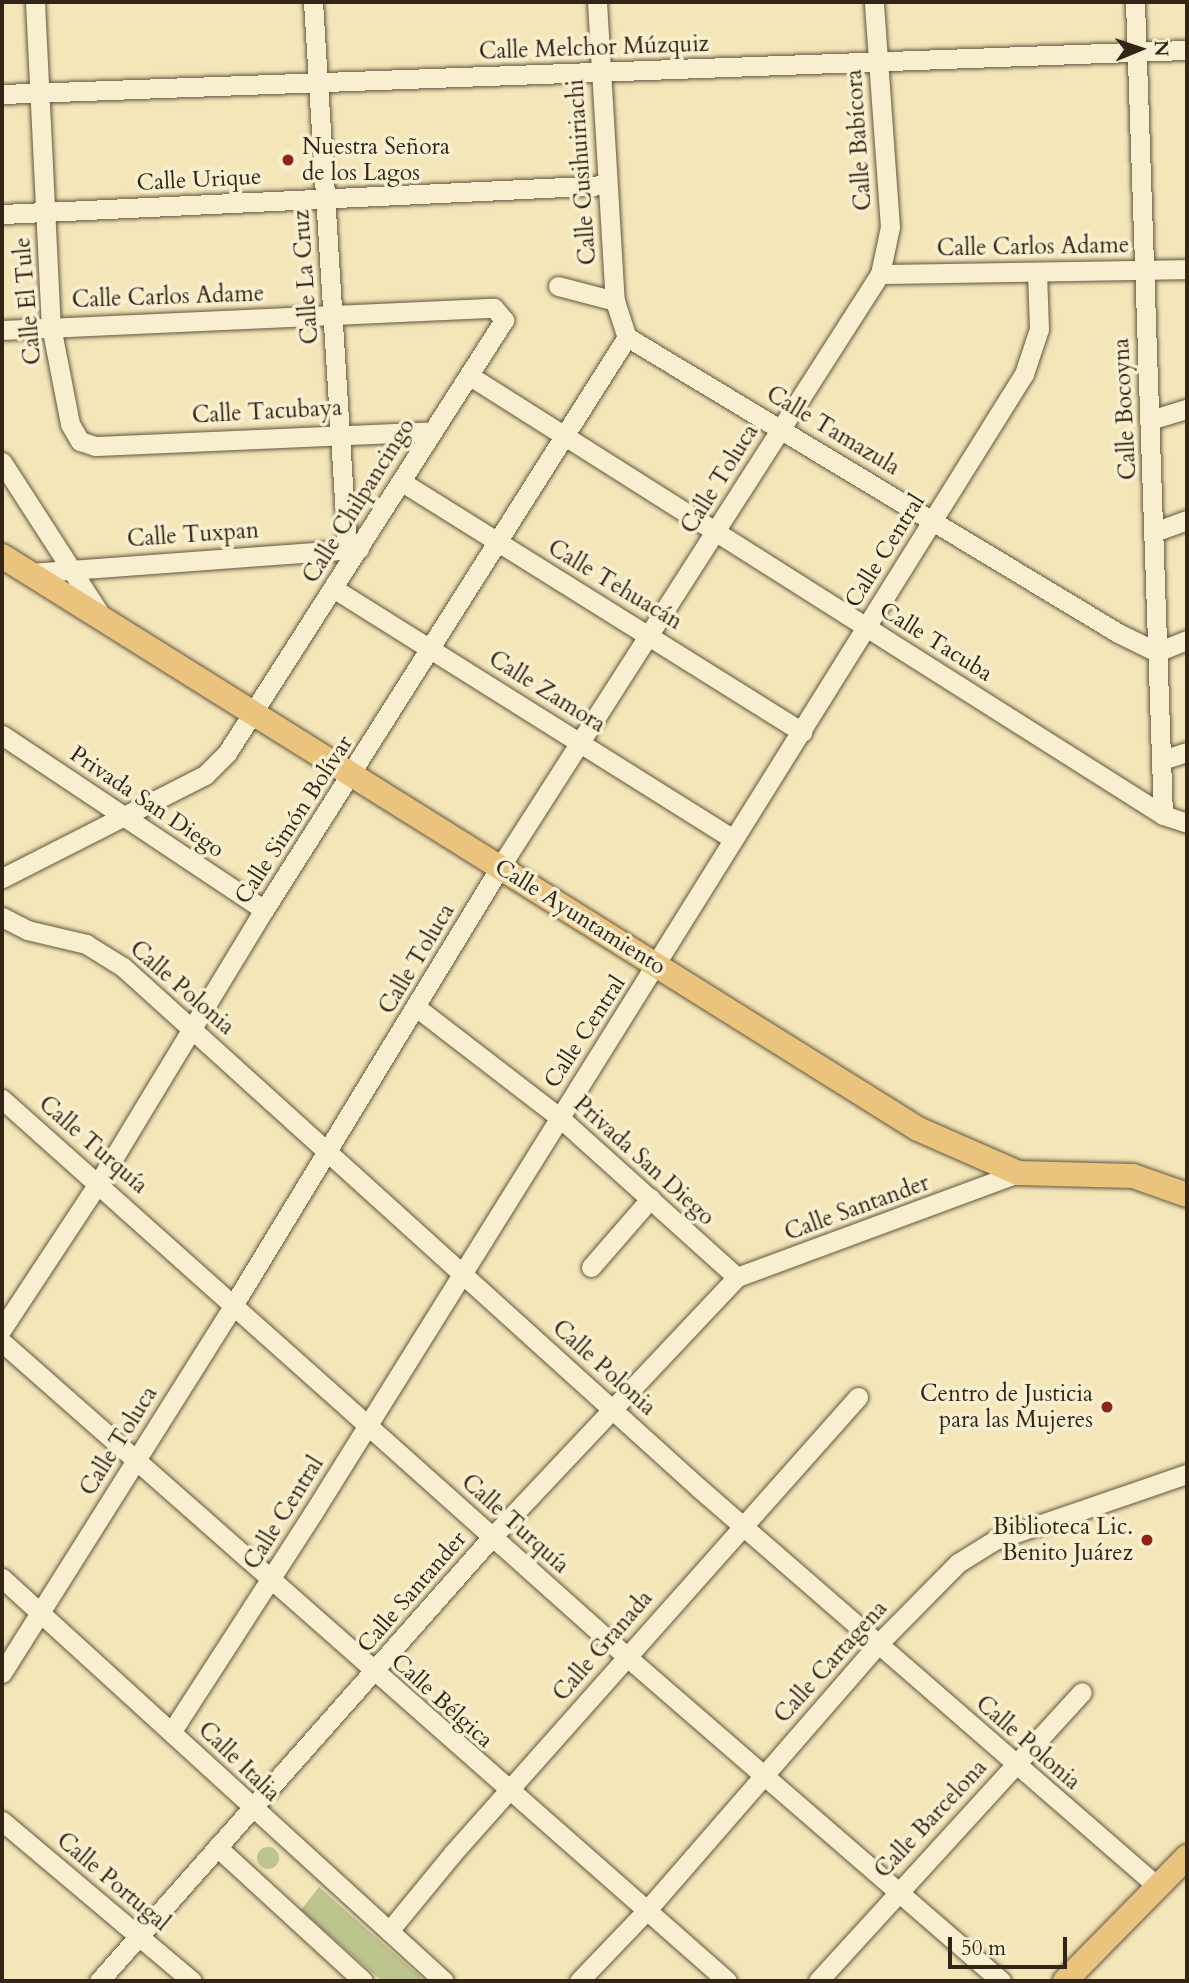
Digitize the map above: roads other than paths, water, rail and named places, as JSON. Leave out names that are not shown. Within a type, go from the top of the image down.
[{"type":"main road","name":"Calle Ayuntamiento","points":[[2,556],[251,715],[500,867],[918,1129],[1018,1173],[1133,1176],[1187,1195]]},
{"type":"main road","points":[[1065,1981],[1187,1857]]},
{"type":"street","name":"Calle El Tule","points":[[35,2],[51,326],[75,435],[87,444],[105,446]]},
{"type":"street","name":"Calle La Cruz","points":[[313,2],[341,433],[353,549]]},
{"type":"street","name":"Calle Cusihuiriachi","points":[[597,2],[615,301],[628,337]]},
{"type":"street","name":"Calle Babícora","points":[[874,2],[890,228],[880,274]]},
{"type":"street","name":"Calle Bocoyna","points":[[1135,2],[1163,815]]},
{"type":"street","name":"Calle Melchor Múzquiz","points":[[2,94],[1187,50]]},
{"type":"street","name":"Calle Urique","points":[[3,214],[606,185]]},
{"type":"street","name":"Calle Carlos Adame","points":[[880,274],[1187,269]]},
{"type":"street","name":"Calle Central","points":[[172,1731],[271,1581],[1032,360],[1039,329],[1037,272]]},
{"type":"street","name":"Calle Toluca","points":[[2,1673],[234,1304],[500,867],[880,274]]},
{"type":"street","points":[[558,286],[615,301]]},
{"type":"street","name":"Calle Carlos Adame","points":[[2,330],[494,308],[502,313]]},
{"type":"street","name":"Calle Chilpancingo","points":[[2,878],[120,815],[205,775],[227,753],[333,588],[353,549],[402,481],[432,431],[504,325],[502,313]]},
{"type":"street","name":"Calle Tamazula","points":[[628,337],[1118,633],[1157,652]]},
{"type":"street","name":"Calle Simón Bolívar","points":[[2,1329],[99,1182],[264,910],[628,337]]},
{"type":"street","name":"Calle Tacuba","points":[[470,376],[1163,815],[1187,823]]},
{"type":"street","points":[[1150,420],[1187,409]]},
{"type":"street","name":"Calle Tacubaya","points":[[105,446],[341,433],[432,431]]},
{"type":"street","points":[[2,462],[104,620]]},
{"type":"street","name":"Calle Tehuacán","points":[[402,481],[497,542],[651,634],[802,732]]},
{"type":"street","points":[[1154,532],[1187,520]]},
{"type":"street","name":"Calle Tuxpan","points":[[29,573],[353,549]]},
{"type":"street","name":"Calle Zamora","points":[[333,588],[581,741],[733,839]]},
{"type":"street","points":[[1157,652],[1187,640]]},
{"type":"street","name":"Privada San Diego","points":[[2,735],[264,910]]},
{"type":"street","points":[[1162,760],[1187,752]]},
{"type":"street","name":"Calle Polonia","points":[[2,916],[26,930],[68,939],[103,953],[194,1027],[611,1407],[1157,1886]]},
{"type":"street","name":"Privada San Diego","points":[[416,1007],[559,1117],[737,1278]]},
{"type":"street","name":"Calle Turquía","points":[[2,1098],[99,1182],[366,1426],[1000,1981]]},
{"type":"street","name":"Calle Santander","points":[[99,1981],[492,1537],[611,1407],[737,1278],[1018,1173]]},
{"type":"street","points":[[591,1267],[651,1198]]},
{"type":"street","name":"Calle Bélgica","points":[[2,1342],[508,1793],[727,1981]]},
{"type":"street","name":"Calle Granada","points":[[389,1931],[626,1656],[858,1397]]},
{"type":"street","name":"Calle Cartagena","points":[[579,1981],[647,1910],[763,1773],[878,1644],[958,1563],[988,1544],[1187,1474]]},
{"type":"street","name":"Calle Italia","points":[[2,1578],[172,1731],[251,1808],[444,1981]]},
{"type":"street","name":"Calle Barcelona","points":[[818,1981],[1082,1692]]},
{"type":"street","name":"Calle Portugal","points":[[2,1823],[192,1981]]},
{"type":"street","points":[[217,1847],[354,1979]]},
{"type":"place","name":"Nuestra Señora de los Lagos","points":[[288,160]]},
{"type":"place","name":"Centro de Justicia para las Mujeres","points":[[1107,1407]]},
{"type":"place","name":"Biblioteca Lic. Benito Juárez","points":[[1147,1540]]}]
